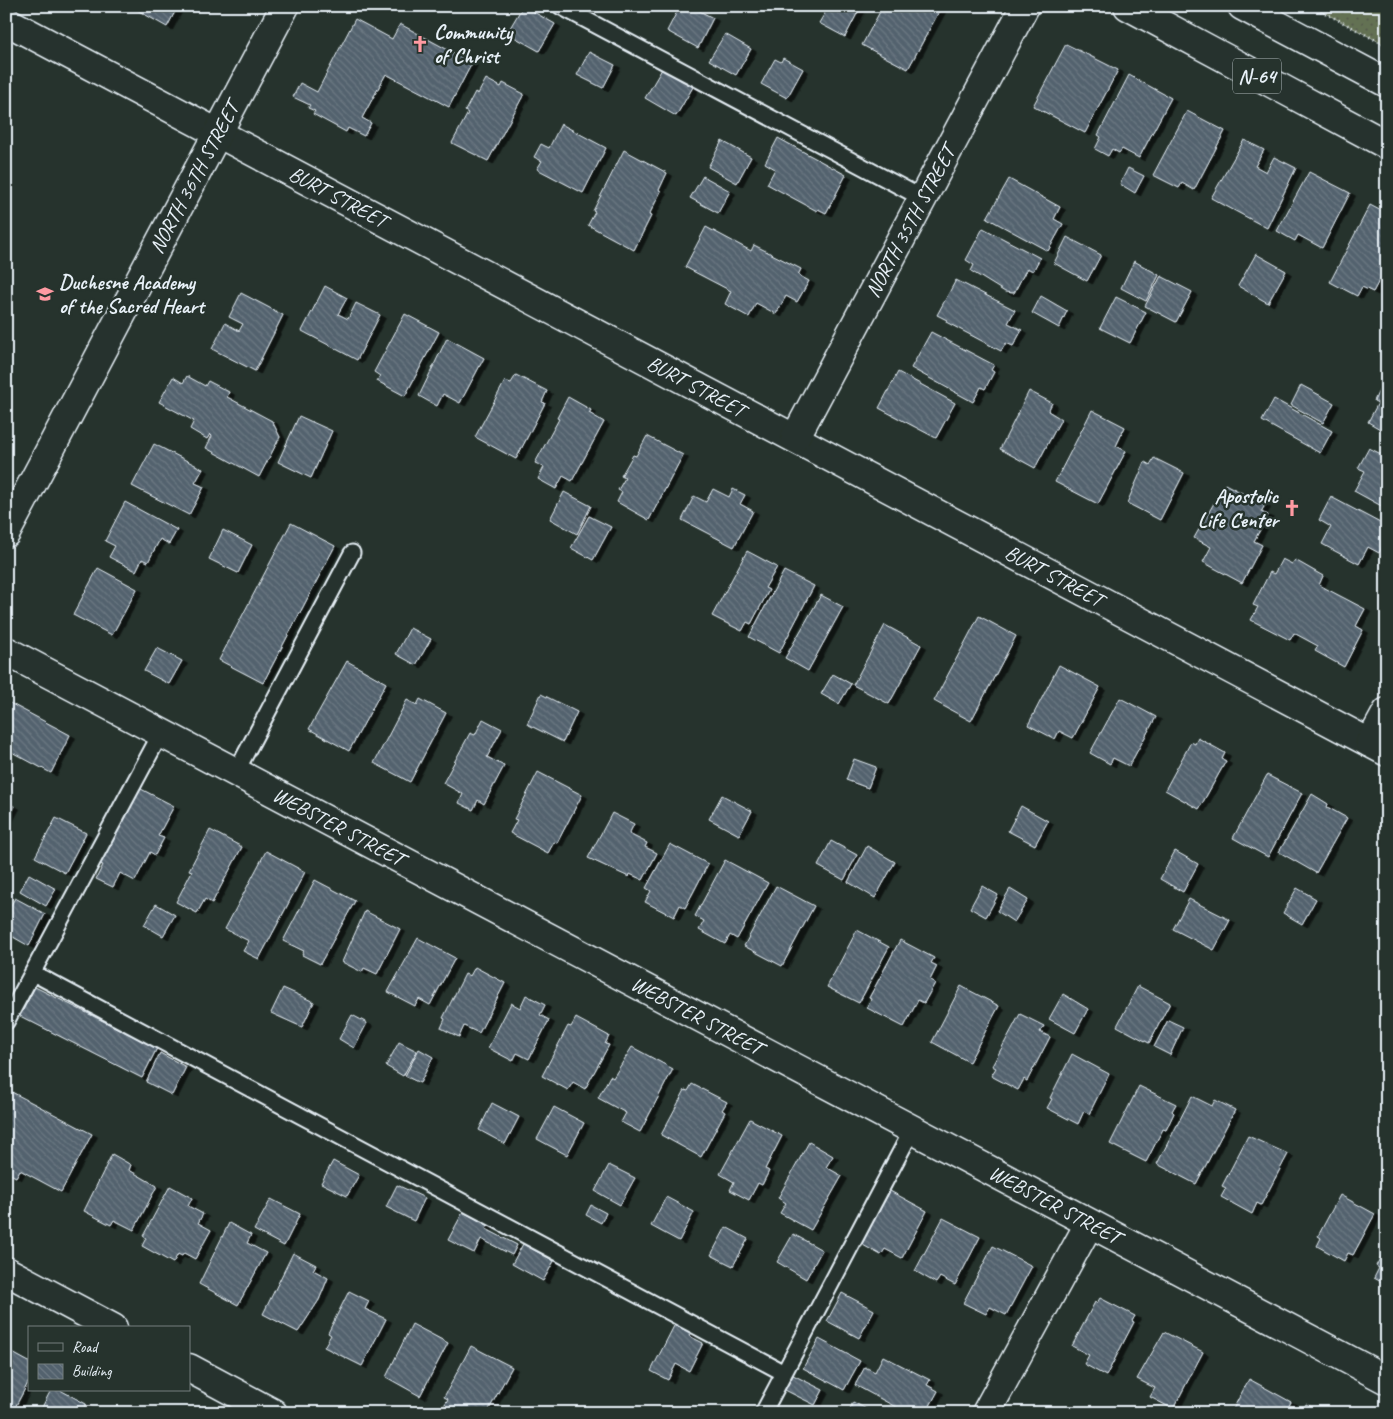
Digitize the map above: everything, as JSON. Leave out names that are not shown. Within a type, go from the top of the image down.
[{"type":"street","name":"NORTH 36TH STREET","points":[[6,533],[285,6]]},
{"type":"street","name":"NORTH 35TH STREET","points":[[795,438],[1024,6]]},
{"type":"street","name":"N-64","points":[[1128,6],[1387,145]]},
{"type":"street","name":"N-64","points":[[1242,6],[1387,83]]},
{"type":"street","name":"BURT STREET","points":[[6,21],[1378,748]]},
{"type":"street","name":"WEBSTER STREET","points":[[6,651],[1387,1380]]},
{"type":"street","points":[[1378,748],[1387,712]]},
{"type":"street","points":[[986,1413],[1090,1224]]},
{"type":"street","points":[[6,1271],[108,1326]]},
{"type":"street","points":[[190,1369],[273,1413]]},
{"type":"lane","points":[[560,6],[922,198]]},
{"type":"lane","points":[[236,772],[352,553]]},
{"type":"lane","points":[[6,1022],[162,733]]},
{"type":"lane","points":[[33,972],[784,1373]]},
{"type":"lane","points":[[763,1413],[912,1130]]},
{"type":"path","points":[[1312,6],[1387,46]]},
{"type":"green space","points":[[1312,6],[1387,6],[1387,46]]},
{"type":"building","points":[[130,6],[178,6],[167,27]]},
{"type":"building","points":[[523,6],[555,24],[539,51],[507,33]]},
{"type":"building","points":[[680,6],[690,6],[713,18],[698,48],[667,31]]},
{"type":"building","points":[[813,6],[861,6],[845,37],[819,23],[825,13]]},
{"type":"building","points":[[883,6],[942,6],[908,69],[862,45]]},
{"type":"building","points":[[355,19],[392,39],[400,24],[472,63],[449,107],[386,74],[362,118],[371,123],[364,136],[348,128],[346,132],[313,114],[315,111],[308,108],[310,105],[293,97],[300,83],[317,92]]},
{"type":"building","points":[[725,34],[751,49],[736,75],[709,60]]},
{"type":"building","points":[[1066,44],[1118,70],[1085,133],[1033,106]]},
{"type":"building","points":[[589,52],[615,65],[603,88],[577,75]]},
{"type":"building","points":[[783,58],[803,69],[787,98],[761,84],[775,59],[781,62]]},
{"type":"building","points":[[662,69],[693,87],[676,116],[645,98]]},
{"type":"building","points":[[1129,75],[1171,98],[1139,158],[1122,149],[1119,153],[1112,149],[1108,156],[1095,149],[1101,137],[1098,135]]},
{"type":"building","points":[[486,79],[501,87],[503,83],[524,94],[488,161],[452,143],[468,113],[465,111],[475,92],[478,94]]},
{"type":"building","points":[[1187,111],[1225,131],[1194,190],[1182,183],[1179,188],[1153,175]]},
{"type":"building","points":[[561,124],[606,148],[583,193],[537,169],[542,161],[534,157],[541,144],[549,148]]},
{"type":"building","points":[[778,138],[846,175],[826,213],[818,209],[817,211],[767,184],[775,169],[765,163]]},
{"type":"building","points":[[1244,140],[1264,150],[1255,166],[1266,172],[1274,157],[1296,168],[1267,228],[1211,198]]},
{"type":"building","points":[[722,141],[751,157],[737,183],[708,167]]},
{"type":"building","points":[[624,150],[667,173],[659,190],[661,191],[649,215],[651,216],[634,250],[588,225],[595,212],[593,211]]},
{"type":"building","points":[[1128,168],[1144,176],[1135,193],[1120,184]]},
{"type":"building","points":[[1309,172],[1350,193],[1322,248],[1298,235],[1295,241],[1277,231]]},
{"type":"building","points":[[703,176],[730,191],[718,213],[690,198]]},
{"type":"building","points":[[1009,179],[1060,207],[1054,219],[1063,224],[1048,251],[987,218]]},
{"type":"building","points":[[1370,205],[1387,214],[1387,266],[1373,292],[1362,287],[1357,296],[1330,282]]},
{"type":"building","points":[[706,227],[751,251],[754,245],[801,269],[798,275],[809,281],[797,302],[786,296],[776,314],[756,303],[749,317],[725,304],[731,291],[685,267]]},
{"type":"building","points":[[983,228],[1040,258],[1033,271],[1027,268],[1014,293],[1005,292],[971,271],[974,265],[966,260]]},
{"type":"building","points":[[1067,237],[1101,255],[1087,281],[1054,263]]},
{"type":"building","points":[[1256,254],[1286,271],[1268,303],[1238,286]]},
{"type":"building","points":[[1134,261],[1159,275],[1146,301],[1121,288]]},
{"type":"building","points":[[1161,276],[1192,292],[1176,322],[1145,306]]},
{"type":"building","points":[[956,280],[1015,310],[1008,323],[1022,330],[1013,346],[1006,343],[1001,351],[946,322],[947,320],[937,315]]},
{"type":"building","points":[[325,286],[347,298],[338,314],[348,319],[356,303],[380,315],[357,360],[302,331]]},
{"type":"building","points":[[241,293],[283,315],[255,371],[212,349],[225,323],[239,331],[243,324],[229,317]]},
{"type":"building","points":[[1041,296],[1067,311],[1059,328],[1032,313]]},
{"type":"building","points":[[1116,297],[1146,312],[1130,343],[1100,328]]},
{"type":"building","points":[[405,314],[439,332],[405,396],[377,381],[380,376],[374,372]]},
{"type":"building","points":[[931,332],[994,365],[991,370],[994,372],[985,389],[981,387],[973,402],[911,368]]},
{"type":"building","points":[[447,338],[484,358],[460,403],[443,394],[437,406],[419,396]]},
{"type":"building","points":[[898,372],[955,403],[936,438],[879,408]]},
{"type":"building","points":[[516,375],[547,391],[542,402],[545,403],[516,459],[475,437],[505,381],[511,383]]},
{"type":"building","points":[[187,376],[205,386],[208,381],[229,392],[227,397],[272,421],[280,437],[259,477],[206,448],[212,436],[210,434],[207,439],[190,429],[194,421],[159,402],[173,377],[183,383]]},
{"type":"building","points":[[1385,378],[1387,379],[1387,433],[1368,422],[1378,403],[1374,401]]},
{"type":"building","points":[[1301,385],[1334,403],[1323,423],[1291,405]]},
{"type":"building","points":[[1029,391],[1052,403],[1048,411],[1061,419],[1035,468],[1000,449]]},
{"type":"building","points":[[568,397],[591,410],[589,413],[604,422],[572,481],[563,476],[556,489],[538,479],[544,467],[535,463],[559,419],[557,418]]},
{"type":"building","points":[[1274,399],[1332,431],[1320,453],[1262,421]]},
{"type":"building","points":[[1092,410],[1125,427],[1116,446],[1126,451],[1098,504],[1055,482]]},
{"type":"building","points":[[299,416],[332,431],[311,478],[278,462]]},
{"type":"building","points":[[647,436],[683,455],[649,520],[617,502],[622,492],[618,490],[625,478],[621,476],[633,455],[636,456]]},
{"type":"building","points":[[154,444],[203,469],[195,483],[204,487],[189,515],[132,486]]},
{"type":"building","points":[[1369,448],[1387,457],[1387,509],[1354,491],[1365,471],[1358,468]]},
{"type":"building","points":[[1154,458],[1184,473],[1160,520],[1127,503],[1145,462],[1150,465]]},
{"type":"building","points":[[1225,484],[1265,505],[1261,512],[1268,515],[1254,541],[1262,545],[1242,583],[1203,562],[1211,547],[1194,538]]},
{"type":"building","points":[[713,489],[729,497],[733,489],[745,495],[740,504],[753,511],[734,547],[682,520],[694,496],[706,502]]},
{"type":"building","points":[[564,492],[591,506],[577,534],[550,519]]},
{"type":"building","points":[[1331,497],[1382,524],[1381,527],[1387,530],[1387,538],[1379,553],[1368,547],[1359,564],[1322,544],[1331,527],[1319,520]]},
{"type":"building","points":[[125,502],[177,530],[169,544],[160,539],[148,562],[142,559],[136,571],[109,557],[115,546],[105,541]]},
{"type":"building","points":[[589,516],[611,527],[593,560],[571,548]]},
{"type":"building","points":[[291,523],[335,546],[263,683],[219,660]]},
{"type":"building","points":[[223,530],[252,545],[238,573],[209,559]]},
{"type":"building","points":[[747,551],[777,567],[765,588],[769,590],[751,624],[747,622],[742,631],[712,616]]},
{"type":"building","points":[[1282,559],[1292,564],[1295,560],[1323,576],[1319,585],[1365,609],[1356,626],[1363,630],[1344,667],[1315,651],[1318,646],[1294,633],[1290,640],[1251,620],[1258,607],[1253,605],[1270,572],[1274,574]]},
{"type":"building","points":[[98,568],[137,589],[112,635],[73,615]]},
{"type":"building","points":[[784,571],[814,586],[779,653],[749,637]]},
{"type":"building","points":[[821,595],[843,607],[808,671],[785,658]]},
{"type":"building","points":[[979,616],[1016,636],[971,721],[934,701]]},
{"type":"building","points":[[885,625],[921,645],[889,704],[853,685]]},
{"type":"building","points":[[410,628],[431,639],[416,665],[396,654]]},
{"type":"building","points":[[157,648],[182,661],[169,684],[144,671]]},
{"type":"building","points":[[347,661],[386,683],[349,751],[309,729]]},
{"type":"building","points":[[1059,665],[1100,687],[1073,738],[1059,731],[1055,739],[1028,725]]},
{"type":"building","points":[[833,674],[851,684],[839,704],[821,694]]},
{"type":"building","points":[[541,694],[577,712],[563,742],[527,724]]},
{"type":"building","points":[[1120,698],[1156,717],[1129,766],[1113,758],[1110,764],[1090,753]]},
{"type":"building","points":[[420,699],[446,713],[410,782],[374,763],[407,700],[417,705]]},
{"type":"building","points":[[6,701],[70,735],[51,773],[6,749]]},
{"type":"building","points":[[483,719],[502,729],[487,757],[504,766],[484,804],[478,800],[473,810],[459,803],[463,794],[443,783],[470,733],[475,735]]},
{"type":"building","points":[[1198,738],[1225,753],[1222,759],[1226,761],[1199,809],[1165,790],[1191,742],[1195,744]]},
{"type":"building","points":[[854,759],[876,767],[868,788],[846,780]]},
{"type":"building","points":[[538,772],[582,795],[557,843],[554,842],[548,853],[510,833],[517,820],[514,819]]},
{"type":"building","points":[[1267,775],[1302,793],[1268,857],[1233,838]]},
{"type":"building","points":[[139,788],[174,806],[158,836],[164,838],[155,855],[150,852],[135,881],[120,873],[113,887],[96,879],[103,865],[99,864]]},
{"type":"building","points":[[1312,794],[1328,804],[1327,807],[1347,818],[1316,873],[1279,852]]},
{"type":"building","points":[[722,795],[752,811],[739,835],[709,819]]},
{"type":"building","points":[[6,802],[14,806],[7,819],[6,818]]},
{"type":"building","points":[[1021,806],[1048,821],[1035,845],[1008,831]]},
{"type":"building","points":[[612,813],[634,824],[629,834],[647,843],[645,847],[657,853],[643,880],[630,874],[629,877],[588,858]]},
{"type":"building","points":[[56,818],[86,833],[65,873],[35,857]]},
{"type":"building","points":[[210,830],[242,847],[212,903],[205,899],[197,913],[176,902],[192,871],[189,870]]},
{"type":"building","points":[[831,841],[857,855],[844,880],[818,866]]},
{"type":"building","points":[[670,844],[708,864],[685,908],[680,905],[674,917],[645,902],[651,891],[646,888]]},
{"type":"building","points":[[867,846],[895,862],[875,898],[848,882]]},
{"type":"building","points":[[266,851],[305,872],[259,959],[243,951],[249,941],[225,929]]},
{"type":"building","points":[[1175,851],[1198,864],[1183,892],[1160,879]]},
{"type":"building","points":[[725,860],[768,883],[737,939],[730,935],[725,944],[699,930],[704,921],[695,916]]},
{"type":"building","points":[[29,874],[56,889],[46,906],[20,891]]},
{"type":"building","points":[[315,880],[355,901],[320,964],[302,955],[304,951],[283,941]]},
{"type":"building","points":[[776,886],[814,906],[782,966],[744,946]]},
{"type":"building","points":[[982,886],[998,895],[986,917],[970,908]]},
{"type":"building","points":[[1297,888],[1316,899],[1302,924],[1283,913]]},
{"type":"building","points":[[1010,889],[1028,900],[1014,922],[997,911]]},
{"type":"building","points":[[15,898],[45,914],[29,946],[6,933],[6,914]]},
{"type":"building","points":[[1189,899],[1230,920],[1214,950],[1173,929]]},
{"type":"building","points":[[156,904],[175,915],[163,936],[144,925]]},
{"type":"building","points":[[365,911],[400,929],[377,974],[364,968],[362,972],[342,962]]},
{"type":"building","points":[[857,930],[889,947],[859,1003],[827,987]]},
{"type":"building","points":[[418,938],[455,958],[430,1005],[419,999],[415,1006],[388,992]]},
{"type":"building","points":[[900,940],[934,958],[931,963],[937,966],[930,980],[935,983],[924,1003],[918,1000],[904,1027],[867,1008],[871,999],[869,998]]},
{"type":"building","points":[[475,967],[505,983],[479,1033],[464,1026],[459,1037],[441,1028],[445,1019],[443,1018],[465,974],[470,976]]},
{"type":"building","points":[[961,986],[999,1006],[969,1062],[932,1042]]},
{"type":"building","points":[[1138,986],[1170,1003],[1149,1043],[1117,1026]]},
{"type":"building","points":[[35,987],[157,1048],[142,1078],[20,1016]]},
{"type":"building","points":[[283,988],[314,1002],[302,1027],[271,1013]]},
{"type":"building","points":[[1063,994],[1088,1009],[1075,1033],[1049,1019]]},
{"type":"building","points":[[526,995],[545,1005],[540,1015],[549,1020],[529,1059],[517,1053],[513,1061],[488,1048],[511,1003],[520,1008]]},
{"type":"building","points":[[1020,1014],[1044,1026],[1040,1032],[1050,1037],[1027,1081],[1024,1079],[1018,1090],[991,1076],[996,1068],[992,1066]]},
{"type":"building","points":[[352,1015],[367,1023],[354,1048],[339,1039]]},
{"type":"building","points":[[576,1018],[609,1036],[605,1044],[609,1045],[585,1089],[573,1082],[568,1090],[542,1076],[568,1026],[571,1027]]},
{"type":"building","points":[[1168,1020],[1183,1027],[1170,1055],[1154,1047]]},
{"type":"building","points":[[399,1042],[417,1051],[403,1076],[386,1066]]},
{"type":"building","points":[[632,1047],[673,1069],[640,1132],[621,1122],[626,1113],[598,1098],[610,1076],[613,1078]]},
{"type":"building","points":[[419,1049],[433,1057],[420,1083],[405,1076]]},
{"type":"building","points":[[160,1053],[186,1067],[172,1095],[146,1082]]},
{"type":"building","points":[[1072,1054],[1109,1074],[1089,1114],[1084,1111],[1078,1124],[1047,1108]]},
{"type":"building","points":[[692,1084],[727,1102],[722,1110],[725,1112],[701,1157],[661,1135],[685,1090],[688,1091]]},
{"type":"building","points":[[1139,1086],[1176,1104],[1166,1130],[1163,1129],[1146,1162],[1110,1144]]},
{"type":"building","points":[[6,1089],[92,1134],[61,1192],[20,1170],[16,1177],[6,1172]]},
{"type":"building","points":[[1192,1096],[1212,1106],[1215,1100],[1235,1110],[1196,1184],[1157,1164]]},
{"type":"building","points":[[492,1103],[519,1117],[505,1144],[479,1130]]},
{"type":"building","points":[[554,1107],[584,1123],[567,1155],[537,1139]]},
{"type":"building","points":[[750,1119],[782,1136],[765,1169],[769,1171],[762,1185],[758,1183],[749,1200],[730,1190],[734,1182],[720,1174]]},
{"type":"building","points":[[1248,1136],[1288,1154],[1261,1205],[1257,1203],[1252,1214],[1221,1197],[1226,1188],[1222,1186]]},
{"type":"building","points":[[809,1142],[833,1156],[826,1167],[842,1176],[811,1230],[780,1213],[786,1203],[778,1198]]},
{"type":"building","points":[[112,1154],[131,1165],[129,1170],[157,1186],[134,1230],[114,1220],[111,1225],[84,1211]]},
{"type":"building","points":[[333,1161],[359,1175],[347,1196],[321,1183]]},
{"type":"building","points":[[609,1165],[635,1178],[620,1205],[595,1191]]},
{"type":"building","points":[[397,1185],[425,1198],[414,1221],[386,1207]]},
{"type":"building","points":[[170,1186],[192,1198],[188,1206],[203,1214],[198,1223],[211,1230],[195,1259],[184,1253],[182,1256],[178,1254],[173,1263],[142,1246],[146,1238],[143,1236]]},
{"type":"building","points":[[890,1191],[927,1211],[902,1258],[885,1249],[881,1255],[861,1244]]},
{"type":"building","points":[[1340,1195],[1375,1214],[1353,1255],[1348,1253],[1344,1261],[1317,1246],[1321,1238],[1318,1236]]},
{"type":"building","points":[[666,1197],[694,1212],[679,1241],[651,1226]]},
{"type":"building","points":[[271,1199],[300,1214],[284,1246],[254,1230]]},
{"type":"building","points":[[591,1205],[606,1213],[601,1223],[586,1215]]},
{"type":"building","points":[[463,1212],[488,1225],[486,1229],[517,1245],[512,1255],[481,1239],[474,1253],[448,1240]]},
{"type":"building","points":[[943,1218],[980,1237],[955,1285],[940,1277],[936,1283],[915,1271]]},
{"type":"building","points":[[229,1223],[251,1235],[247,1243],[266,1253],[238,1305],[199,1284]]},
{"type":"building","points":[[726,1227],[748,1239],[733,1266],[711,1255]]},
{"type":"building","points":[[793,1234],[822,1250],[806,1279],[777,1262]]},
{"type":"building","points":[[523,1244],[554,1261],[543,1281],[512,1264]]},
{"type":"building","points":[[1387,1245],[1387,1285],[1374,1278],[1379,1268],[1376,1266]]},
{"type":"building","points":[[993,1246],[1032,1266],[1006,1315],[990,1307],[986,1314],[963,1303]]},
{"type":"building","points":[[293,1253],[316,1265],[313,1270],[328,1278],[319,1300],[298,1332],[263,1314]]},
{"type":"building","points":[[349,1291],[369,1301],[365,1309],[386,1319],[362,1366],[324,1347],[331,1335],[328,1333]]},
{"type":"building","points":[[842,1293],[874,1310],[859,1338],[827,1321]]},
{"type":"building","points":[[1100,1298],[1135,1316],[1132,1321],[1134,1322],[1106,1376],[1084,1364],[1089,1355],[1072,1346],[1095,1302],[1097,1303]]},
{"type":"building","points":[[676,1322],[692,1330],[689,1336],[703,1343],[689,1371],[676,1364],[668,1380],[651,1371]]},
{"type":"building","points":[[412,1324],[448,1343],[420,1396],[386,1377]]},
{"type":"building","points":[[1164,1332],[1203,1352],[1173,1409],[1150,1397],[1155,1388],[1137,1379]]},
{"type":"building","points":[[819,1339],[860,1361],[844,1390],[803,1368]]},
{"type":"building","points":[[471,1346],[512,1367],[487,1413],[449,1413],[442,1409],[448,1399],[444,1397]]},
{"type":"building","points":[[7,1350],[28,1361],[28,1383],[12,1413],[6,1413]]},
{"type":"building","points":[[883,1356],[930,1380],[927,1385],[938,1391],[926,1413],[907,1413],[855,1385],[865,1367],[875,1372]]},
{"type":"building","points":[[793,1375],[823,1390],[815,1405],[785,1390]]},
{"type":"building","points":[[1249,1379],[1291,1402],[1285,1413],[1231,1413]]},
{"type":"building","points":[[50,1392],[64,1392],[86,1404],[81,1413],[39,1413]]},
{"type":"building","points":[[853,1402],[874,1413],[848,1413]]},
{"type":"building","points":[[1306,1404],[1323,1413],[1301,1413]]},
{"type":"place","name":"Community of Christ","points":[[420,44]]},
{"type":"place","name":"Duchesne Academy of the Sacred Heart","points":[[45,294]]},
{"type":"place","name":"Apostolic Life Center","points":[[1292,508]]}]
